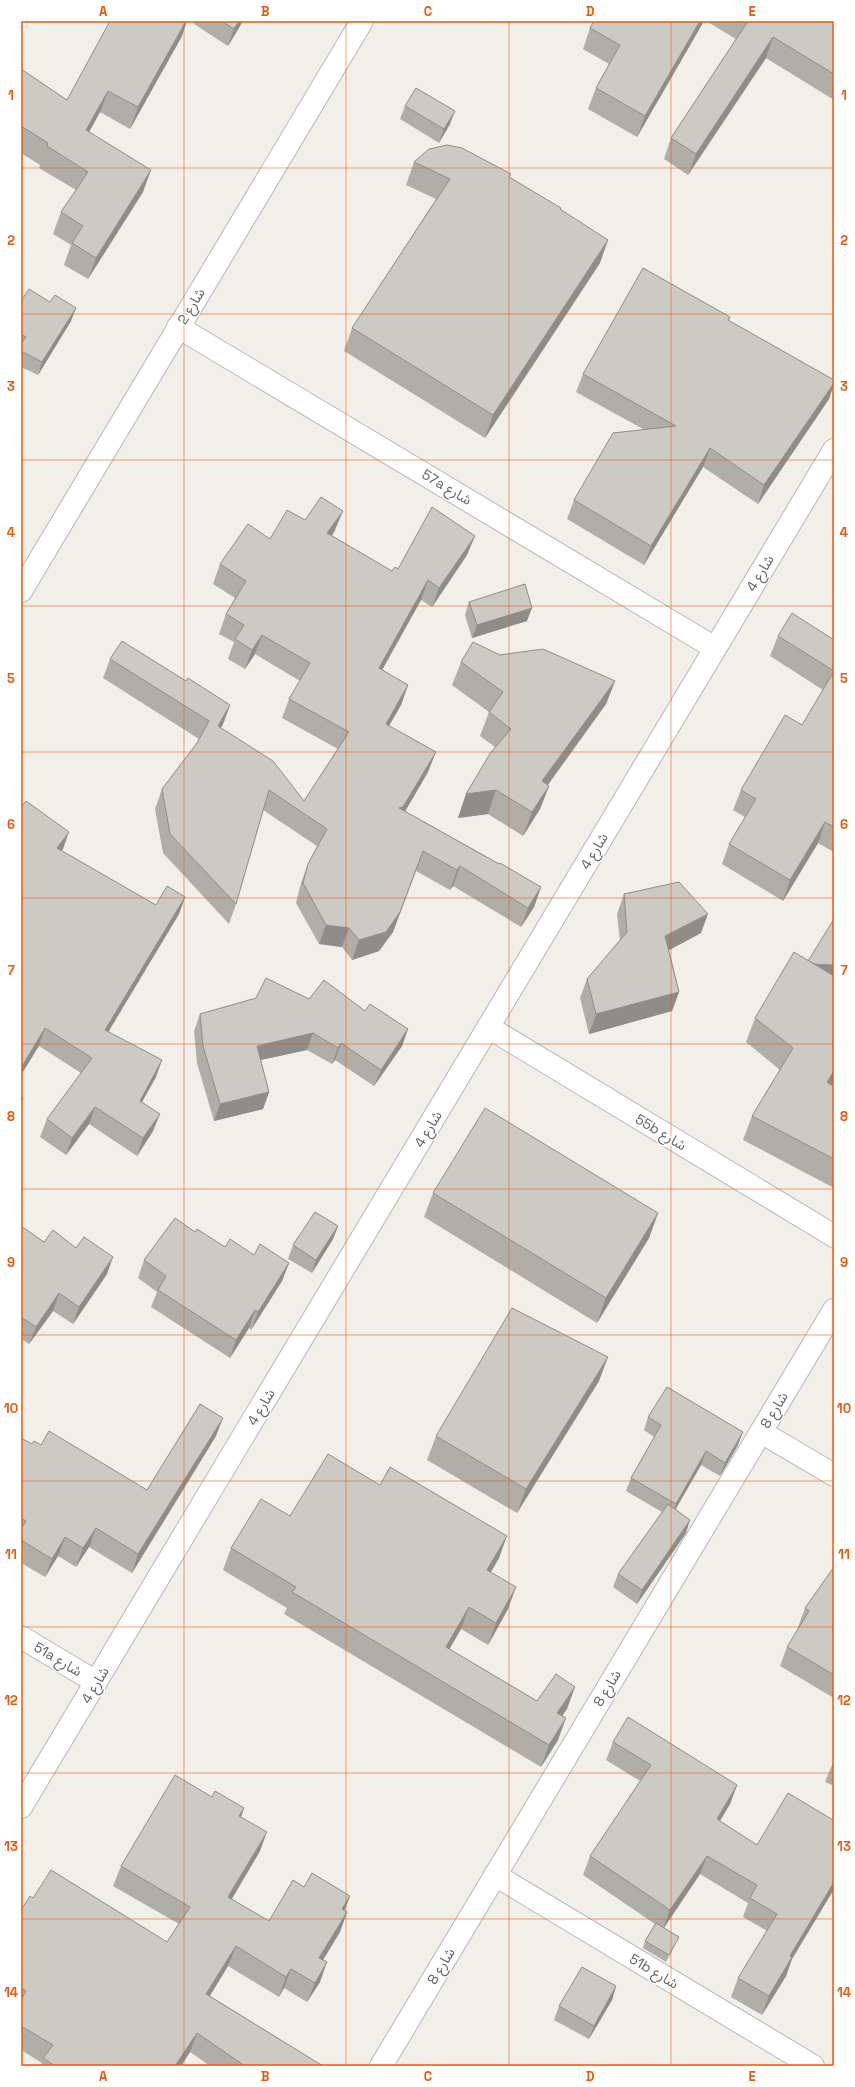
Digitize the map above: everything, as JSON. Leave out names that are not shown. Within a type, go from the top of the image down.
[{"type":"street","name":"شارع 2","points":[[21,591],[362,21]]},
{"type":"street","name":"57a شارع","points":[[178,327],[716,648]]},
{"type":"street","name":"شارع 4","points":[[21,1807],[834,450]]},
{"type":"street","name":"55b شارع","points":[[488,1027],[834,1236]]},
{"type":"street","name":"شارع 8","points":[[381,2066],[834,1310]]},
{"type":"street","points":[[761,1432],[834,1475]]},
{"type":"street","name":"51a شارع","points":[[21,1637],[96,1682]]},
{"type":"street","name":"51b شارع","points":[[495,1876],[813,2066]]},
{"type":"building","points":[[110,21],[186,21],[138,107],[108,91],[86,130],[151,170],[96,258],[72,243],[83,226],[61,212],[88,172],[47,146],[48,143],[21,126],[21,69],[67,100]]},
{"type":"building","points":[[221,21],[239,21],[234,29]]},
{"type":"building","points":[[594,21],[700,21],[645,116],[596,88],[620,45],[590,28]]},
{"type":"building","points":[[748,21],[834,21],[834,74],[773,37],[696,154],[671,138]]},
{"type":"building","points":[[416,88],[455,111],[444,129],[405,106]]},
{"type":"building","points":[[447,145],[462,148],[511,174],[509,177],[561,208],[560,209],[608,240],[493,415],[352,328],[450,179],[414,162],[429,149]]},
{"type":"building","points":[[643,268],[730,317],[728,320],[834,380],[834,383],[764,485],[710,448],[651,546],[574,500],[613,433],[676,426],[583,374]]},
{"type":"building","points":[[29,289],[50,302],[55,295],[76,308],[42,362],[21,351],[21,344],[26,337],[21,334],[21,301]]},
{"type":"building","points":[[321,497],[343,511],[327,533],[392,571],[395,567],[398,569],[432,507],[475,536],[439,588],[428,580],[379,668],[408,685],[386,724],[436,752],[403,807],[399,808],[541,887],[528,908],[460,866],[457,870],[423,851],[400,912],[386,932],[359,940],[349,928],[326,925],[303,883],[308,864],[327,829],[269,790],[236,904],[170,834],[162,789],[197,743],[209,721],[110,659],[122,641],[186,681],[188,678],[230,705],[218,726],[273,761],[304,801],[349,732],[289,699],[310,663],[262,635],[252,650],[235,639],[244,625],[226,614],[246,581],[220,564],[248,524],[270,539],[287,510],[305,520]]},
{"type":"building","points":[[525,584],[532,608],[477,625],[469,602]]},
{"type":"building","points":[[792,613],[834,640],[834,671],[778,636]]},
{"type":"building","points":[[473,642],[500,655],[543,649],[615,681],[542,781],[549,786],[532,812],[496,790],[466,794],[491,752],[511,729],[489,712],[503,692],[461,662]]},
{"type":"building","points":[[834,671],[834,827],[825,822],[790,880],[729,844],[756,799],[741,790],[785,715],[802,725]]},
{"type":"building","points":[[26,801],[69,832],[57,848],[156,905],[167,886],[185,897],[105,1030],[162,1060],[140,1101],[160,1114],[143,1138],[95,1107],[72,1138],[47,1119],[92,1058],[45,1028],[21,1068],[21,807]]},
{"type":"building","points":[[679,882],[708,914],[665,936],[679,992],[596,1014],[587,979],[627,932],[624,894]]},
{"type":"building","points":[[834,919],[834,965],[813,964],[808,961]]},
{"type":"building","points":[[794,952],[834,976],[834,1071],[827,1082],[834,1087],[834,1159],[752,1116],[793,1048],[755,1018]]},
{"type":"building","points":[[266,978],[309,999],[324,980],[365,1011],[370,1004],[408,1029],[381,1070],[341,1043],[338,1048],[313,1033],[257,1046],[269,1092],[220,1104],[203,1046],[200,1014],[256,998]]},
{"type":"building","points":[[485,1108],[658,1213],[606,1298],[433,1193]]},
{"type":"building","points":[[315,1212],[338,1226],[316,1260],[293,1245]]},
{"type":"building","points":[[175,1218],[195,1232],[197,1229],[225,1247],[230,1239],[254,1255],[260,1244],[289,1263],[258,1312],[255,1310],[236,1340],[158,1290],[166,1276],[144,1260]]},
{"type":"building","points":[[21,1226],[44,1242],[53,1230],[76,1248],[84,1237],[113,1257],[79,1307],[59,1293],[36,1327],[21,1317]]},
{"type":"building","points":[[512,1308],[608,1357],[526,1489],[436,1436]]},
{"type":"building","points":[[667,1387],[743,1432],[725,1463],[706,1451],[676,1504],[631,1478],[661,1425],[648,1417]]},
{"type":"building","points":[[200,1404],[223,1418],[138,1554],[96,1528],[83,1548],[65,1537],[52,1559],[21,1540],[21,1529],[26,1521],[21,1518],[21,1438],[32,1444],[34,1441],[41,1445],[49,1431],[147,1490]]},
{"type":"building","points":[[328,1454],[380,1485],[390,1467],[507,1536],[487,1570],[516,1587],[496,1623],[469,1607],[446,1647],[537,1701],[556,1674],[575,1687],[557,1713],[566,1718],[549,1745],[292,1592],[296,1587],[231,1548],[261,1499],[290,1516]]},
{"type":"building","points":[[668,1504],[690,1520],[642,1590],[618,1574]]},
{"type":"building","points":[[834,1567],[834,1675],[787,1647],[809,1611],[805,1608]]},
{"type":"building","points":[[628,1717],[737,1785],[717,1819],[757,1845],[788,1793],[833,1820],[834,1818],[834,1882],[790,1956],[792,1957],[769,1996],[738,1978],[777,1914],[750,1898],[757,1885],[707,1856],[670,1910],[590,1856],[651,1765],[613,1742]]},
{"type":"building","points":[[175,1775],[212,1797],[215,1791],[244,1808],[239,1816],[267,1832],[228,1897],[269,1921],[293,1880],[304,1887],[312,1873],[350,1896],[342,1909],[347,1912],[319,1958],[327,1962],[315,1983],[291,1969],[286,1977],[236,1946],[206,1994],[323,2066],[245,2066],[197,2033],[175,2066],[55,2066],[43,2058],[53,2045],[21,2026],[21,2000],[26,1991],[21,1988],[21,1910],[30,1896],[33,1898],[51,1870],[167,1942],[190,1907],[121,1866]]},
{"type":"building","points":[[656,1923],[679,1937],[669,1955],[645,1941]]},
{"type":"building","points":[[582,1967],[616,1986],[594,2026],[559,2006]]}]
